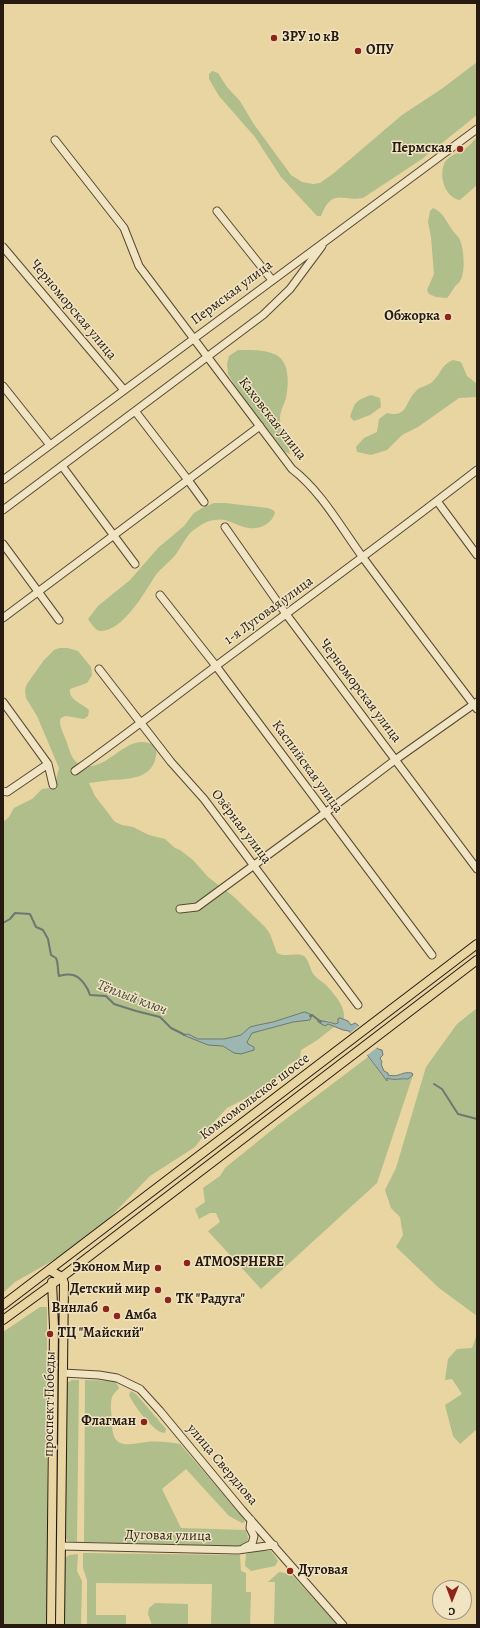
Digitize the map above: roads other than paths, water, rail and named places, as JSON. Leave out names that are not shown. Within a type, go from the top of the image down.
[{"type":"main road","name":"Комсомольское шоссе","points":[[3,1305],[477,944]]},
{"type":"main road","name":"Комсомольское шоссе","points":[[3,1320],[52,1285],[477,960]]},
{"type":"main road","points":[[50,1270],[62,1277]]},
{"type":"main road","points":[[50,1270],[52,1285]]},
{"type":"main road","name":"проспект Победы","points":[[60,1625],[64,1283],[62,1277]]},
{"type":"main road","name":"проспект Победы","points":[[51,1625],[53,1373],[52,1285]]},
{"type":"main road","name":"улица Свердлова","points":[[53,1373],[63,1373]]},
{"type":"main road","points":[[52,1546],[61,1546]]},
{"type":"street","name":"Пермская улица","points":[[3,480],[477,129]]},
{"type":"street","name":"Каховская улица","points":[[55,140],[124,228],[139,266],[292,469],[301,476],[323,501],[363,558],[476,705]]},
{"type":"street","points":[[217,211],[272,280]]},
{"type":"street","points":[[3,510],[263,315],[290,289],[327,239]]},
{"type":"street","name":"Черноморская улица","points":[[3,247],[124,390]]},
{"type":"street","points":[[3,386],[50,445]]},
{"type":"street","points":[[135,412],[204,502]]},
{"type":"street","points":[[3,618],[260,426]]},
{"type":"street","points":[[62,466],[135,564]]},
{"type":"street","name":"1-я Луговая улица","points":[[75,771],[141,724],[216,666],[363,558],[477,470]]},
{"type":"street","points":[[437,501],[477,556]]},
{"type":"street","name":"Черноморская улица","points":[[225,527],[286,614],[477,869]]},
{"type":"street","points":[[3,544],[59,620]]},
{"type":"street","name":"Каспийская улица","points":[[160,595],[216,666],[430,953]]},
{"type":"street","name":"Озёрная улица","points":[[99,669],[141,724],[204,799],[358,1005]]},
{"type":"street","points":[[3,702],[48,764],[53,785]]},
{"type":"street","points":[[180,909],[197,907],[395,760],[476,705]]},
{"type":"street","points":[[3,791],[7,792],[48,764]]},
{"type":"street","name":"улица Свердлова","points":[[63,1373],[99,1375],[117,1378],[140,1389],[251,1520],[343,1625]]},
{"type":"street","points":[[238,1550],[252,1544],[254,1536],[250,1528],[251,1520]]},
{"type":"street","name":"Дуговая улица","points":[[61,1546],[238,1550],[274,1545]]},
{"type":"water","points":[[305,1012],[312,1015],[310,1020],[293,1022],[252,1033],[247,1042],[254,1047],[254,1050],[241,1054],[234,1053],[223,1046],[208,1045],[183,1035],[188,1034],[198,1039],[224,1039],[241,1035],[250,1027],[273,1022]]},
{"type":"water","points":[[340,1018],[348,1021],[351,1025],[355,1023],[358,1025],[378,1049],[382,1050],[383,1055],[380,1058],[382,1062],[381,1064],[384,1071],[388,1073],[388,1075],[395,1076],[405,1073],[412,1073],[413,1075],[408,1079],[387,1078],[387,1081],[349,1031],[328,1024],[325,1026],[318,1022],[318,1020],[335,1024],[338,1023],[338,1019]]},
{"type":"waterway","name":"Тёплый ключ","points":[[3,923],[10,919],[15,913],[30,914],[36,927],[43,930],[48,939],[51,955],[57,960],[59,976],[76,976],[84,983],[90,995],[106,996],[114,1004],[160,1017],[171,1028],[185,1035]]},
{"type":"waterway","name":"Тёплый ключ","points":[[310,1016],[312,1015],[321,1022]]},
{"type":"waterway","name":"Тёплый ключ","points":[[434,1084],[442,1089],[458,1114],[477,1119]]},
{"type":"place","name":"ЗРУ 10 кВ","points":[[274,38]]},
{"type":"place","name":"ОПУ","points":[[358,51]]},
{"type":"place","name":"Пермская","points":[[460,149]]},
{"type":"place","name":"Обжорка","points":[[448,317]]},
{"type":"place","name":"ATMOSPHERE","points":[[187,1263]]},
{"type":"place","name":"Эконом Мир","points":[[158,1268]]},
{"type":"place","name":"Детский мир","points":[[158,1290]]},
{"type":"place","name":"ТК \"Радуга\"","points":[[168,1300]]},
{"type":"place","name":"Винлаб","points":[[106,1309]]},
{"type":"place","name":"Амба","points":[[117,1316]]},
{"type":"place","name":"ТЦ \"Майский\"","points":[[50,1334]]},
{"type":"place","name":"Флагман","points":[[144,1422]]},
{"type":"place","name":"Дуговая","points":[[290,1571]]}]
